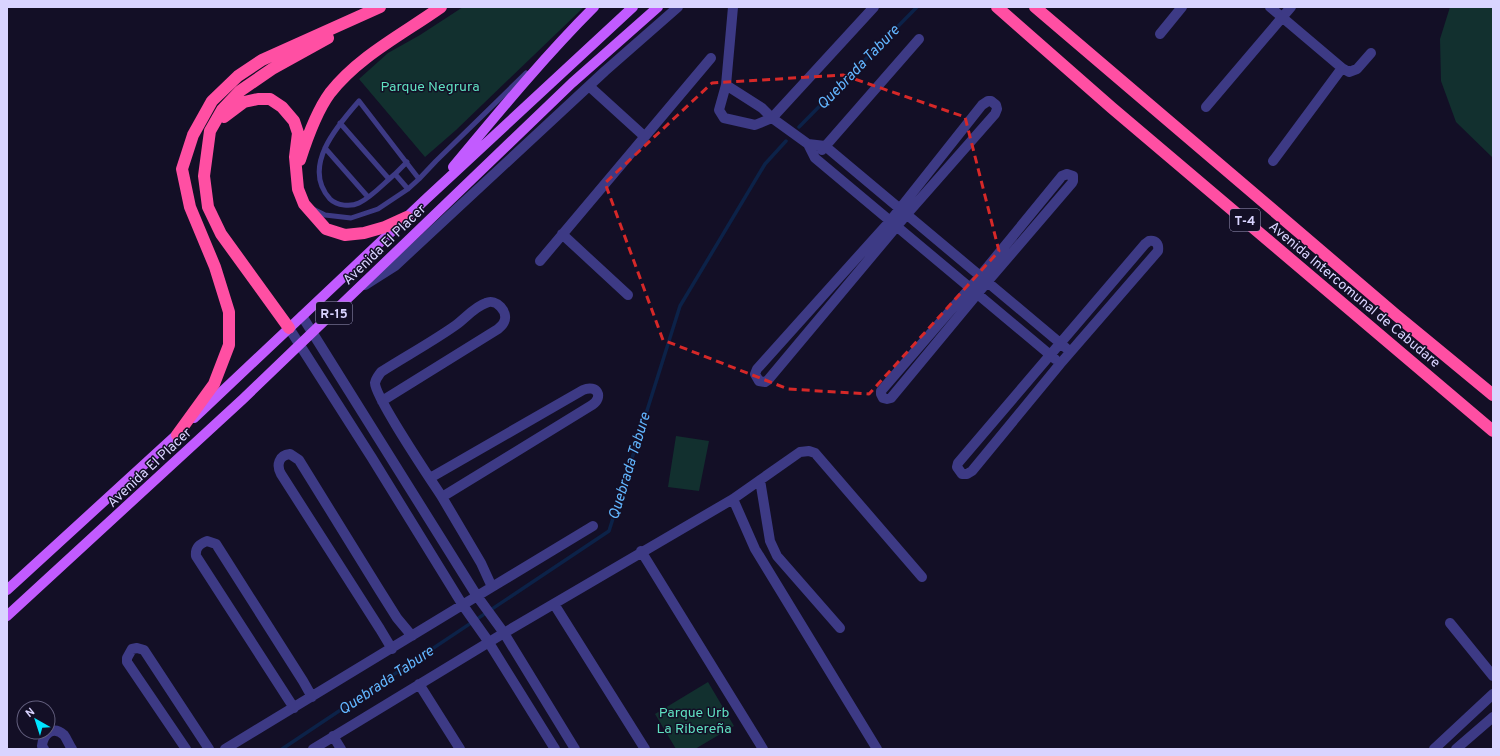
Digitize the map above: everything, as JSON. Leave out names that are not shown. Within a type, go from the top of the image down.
[{"type":"highway","points":[[177,435],[214,384],[229,345],[229,312],[215,267],[190,207],[182,169],[193,135],[212,101],[238,76],[262,60],[380,7]]},
{"type":"highway","points":[[290,328],[221,234],[208,207],[204,176],[210,131],[222,110],[240,91],[272,70],[383,7]]},
{"type":"highway","points":[[298,189],[300,160],[305,144],[316,118],[330,94],[348,74],[373,52],[441,7]]},
{"type":"highway","name":"Avenida Intercomunal de Cabudare","points":[[997,7],[1112,108],[1493,431]]},
{"type":"highway","name":"Avenida Intercomunal de Cabudare","points":[[1036,7],[1396,315],[1493,395]]},
{"type":"highway","points":[[210,131],[227,113],[244,102],[258,99],[270,100],[282,107],[294,120],[298,133],[295,157],[298,189],[304,204],[326,229],[345,235],[364,233],[385,228],[407,217]]},
{"type":"main road","points":[[426,199],[482,132],[594,7]]},
{"type":"main road","name":"Avenida El Placer","points":[[7,590],[177,435],[426,199],[633,7]]},
{"type":"main road","name":"Avenida El Placer","points":[[7,616],[146,490],[300,345],[572,83],[658,7]]},
{"type":"street","points":[[733,7],[726,85],[719,110],[724,118],[755,125],[772,118],[874,7]]},
{"type":"street","points":[[1160,34],[1182,7]]},
{"type":"street","points":[[1270,7],[1342,68],[1349,72],[1357,69],[1371,53]]},
{"type":"street","points":[[1206,107],[1291,7]]},
{"type":"street","points":[[357,290],[395,266],[589,86],[677,8]]},
{"type":"street","points":[[815,158],[919,39]]},
{"type":"street","points":[[540,261],[711,58]]},
{"type":"street","points":[[1273,161],[1342,68]]},
{"type":"street","points":[[726,85],[762,108],[772,118],[808,144],[815,158],[1060,364]]},
{"type":"street","points":[[589,86],[644,136]]},
{"type":"street","points":[[893,224],[757,369],[755,374],[759,381],[765,382],[768,380],[893,224],[982,105],[988,101],[994,102],[996,109],[995,114],[903,211]]},
{"type":"street","points":[[808,144],[825,146],[1071,352]]},
{"type":"street","points":[[973,292],[881,391],[883,398],[891,398],[984,278],[1038,205],[1062,176],[1067,174],[1072,176],[1072,184],[984,278]]},
{"type":"street","points":[[1038,205],[1047,212]]},
{"type":"street","points":[[562,234],[628,295]]},
{"type":"street","points":[[1152,241],[1157,243],[1158,251],[1129,284],[1060,364],[972,471],[967,474],[962,474],[957,467],[958,462],[1051,356],[1145,244],[1152,241]]},
{"type":"street","points":[[1118,275],[1129,284]]},
{"type":"street","points":[[382,401],[498,329],[504,324],[505,318],[504,313],[499,306],[494,302],[489,301],[483,304],[457,324],[382,372],[377,377],[375,383],[382,401],[442,497],[481,563],[492,587]]},
{"type":"street","points":[[302,316],[477,596],[502,632],[575,749]]},
{"type":"street","points":[[290,328],[462,604],[555,749]]},
{"type":"street","points":[[430,478],[583,390],[594,388],[597,391],[598,398],[596,403],[442,497]]},
{"type":"street","points":[[313,749],[502,632],[554,604],[641,551],[733,499],[800,452],[809,451],[815,453],[922,577]]},
{"type":"street","points":[[392,649],[281,474],[278,465],[280,460],[287,454],[290,454],[299,460],[397,618],[412,636]]},
{"type":"street","points":[[760,480],[770,541],[777,556],[840,628]]},
{"type":"street","points":[[733,499],[755,549],[877,749]]},
{"type":"street","points":[[225,749],[593,526]]},
{"type":"street","points":[[294,708],[196,556],[195,552],[197,547],[201,544],[207,541],[216,544],[312,697]]},
{"type":"street","points":[[641,551],[763,749]]},
{"type":"street","points":[[554,604],[646,749]]},
{"type":"street","points":[[1450,623],[1493,676]]},
{"type":"street","points":[[186,749],[127,662],[126,658],[132,650],[137,648],[144,650],[209,749]]},
{"type":"street","points":[[419,684],[460,749]]},
{"type":"street","points":[[1434,749],[1493,694]]},
{"type":"street","points":[[1456,749],[1493,717]]},
{"type":"street","points":[[44,749],[42,746],[43,740],[48,732],[53,731],[64,735],[72,749]]},
{"type":"street","points":[[333,736],[341,749]]},
{"type":"lane","points":[[304,204],[325,215],[351,218],[378,209],[408,189],[419,179],[436,160],[572,30]]},
{"type":"lane","points":[[407,162],[395,174],[358,204],[345,205],[332,201],[322,188],[318,169],[325,148],[340,123],[359,101],[407,162],[419,179]]},
{"type":"lane","points":[[340,123],[389,179]]},
{"type":"lane","points":[[325,148],[368,197]]},
{"type":"lane","points":[[395,174],[408,189]]},
{"type":"highlighted area","points":[[843,75],[965,117],[999,251],[869,394],[788,389],[663,340],[605,183],[712,83]]},
{"type":"green space","name":"Parque Negrura","points":[[463,7],[584,7],[456,130],[425,157],[359,79],[388,53],[420,35]]},
{"type":"green space","points":[[1450,7],[1493,7],[1493,158],[1456,122],[1441,81],[1440,39]]},
{"type":"green space","points":[[676,436],[709,441],[699,491],[668,487]]},
{"type":"green space","name":"Parque Urb La Ribereña","points":[[708,682],[734,726],[695,749],[676,749],[655,714]]},
{"type":"waterway","name":"Quebrada Tabure","points":[[799,127],[917,7]]},
{"type":"waterway","name":"Quebrada Tabure","points":[[282,749],[609,531],[680,306],[765,164],[786,141]]}]
